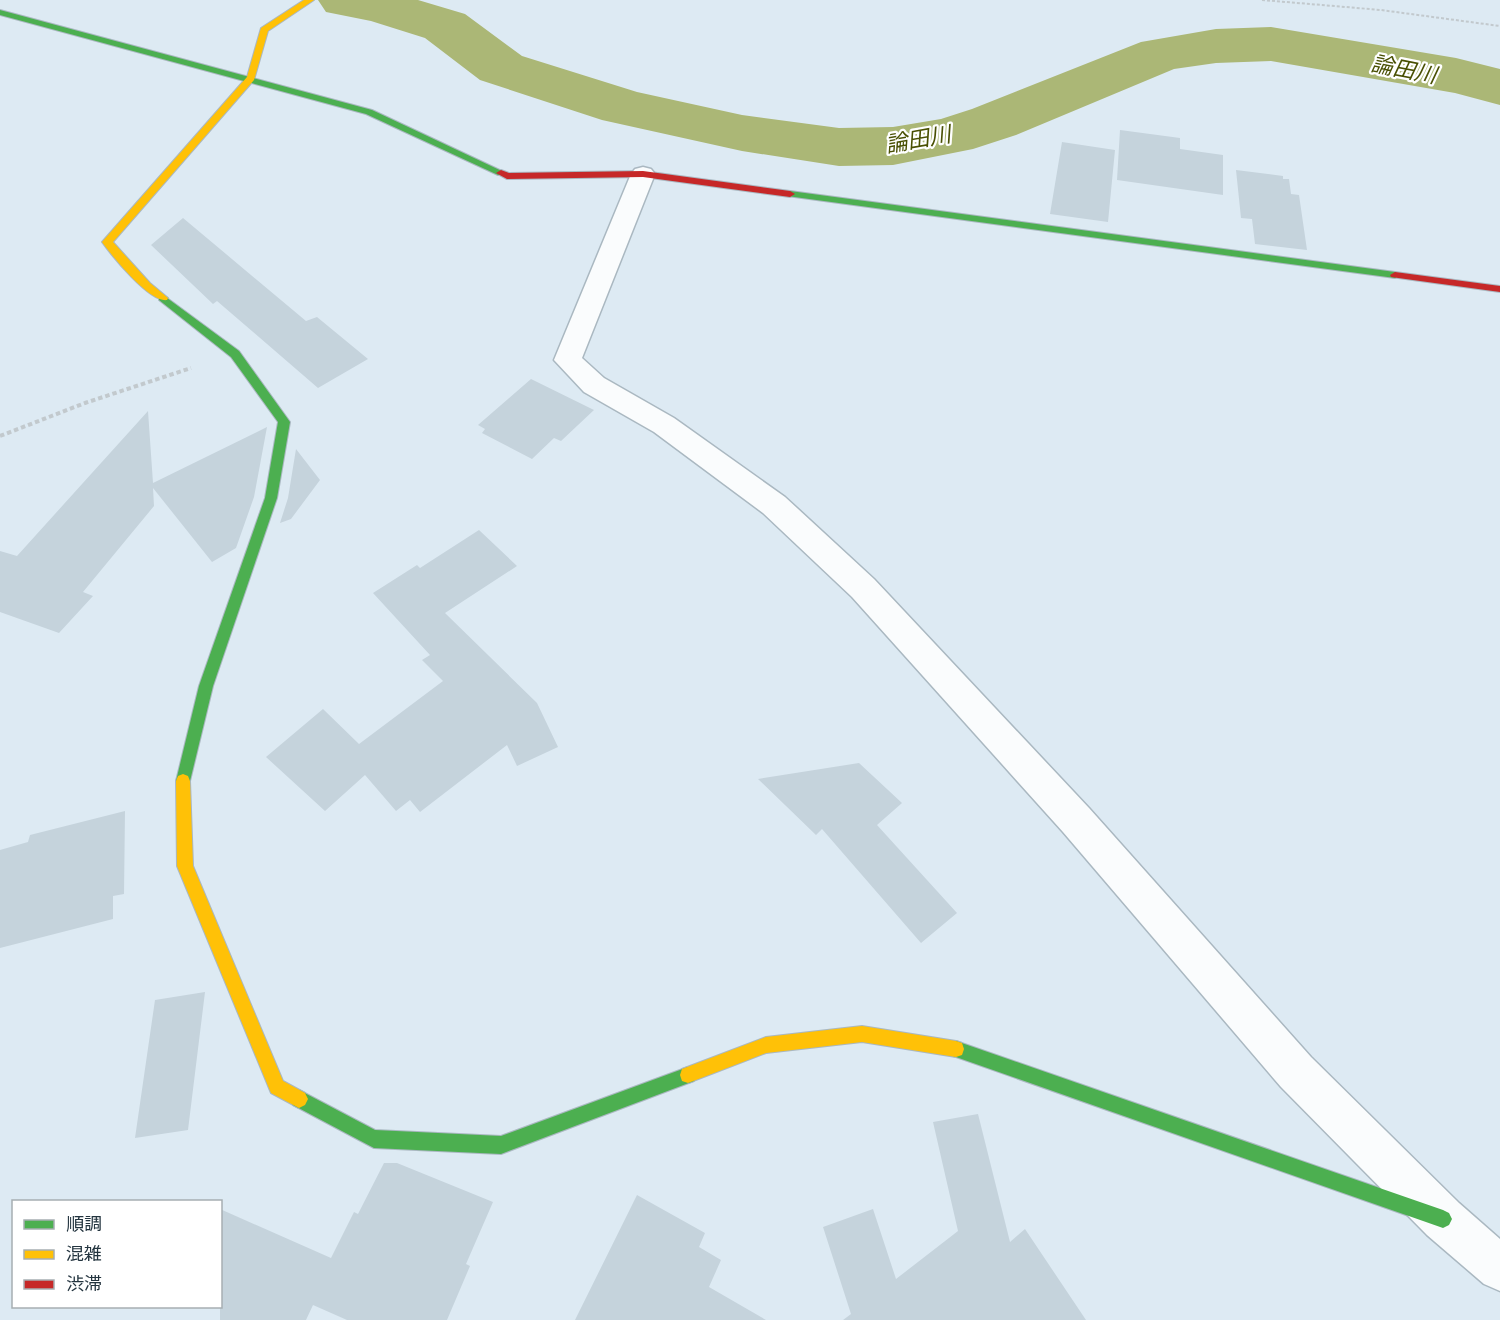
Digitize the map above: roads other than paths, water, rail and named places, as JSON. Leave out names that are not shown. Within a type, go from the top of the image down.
[{"type":"street","points":[[310,0],[264,30],[251,78],[107,242],[146,285],[235,354],[284,422],[271,498],[206,686],[183,776],[185,866],[277,1087],[374,1139],[501,1145],[766,1045],[862,1034],[960,1050],[1443,1219]]},
{"type":"street","points":[[0,12],[251,78],[369,112],[507,176],[643,174],[1500,289]]},
{"type":"street","points":[[643,174],[568,360],[594,385],[664,425],[774,506],[863,588],[1076,820],[1296,1071],[1443,1219],[1500,1268]]},
{"type":"waterway","name":"論田川","points":[[345,0],[380,6],[445,26],[501,68],[623,107],[742,133],[839,147],[893,146],[951,136],[994,122],[1161,54],[1216,46],[1271,44],[1456,76],[1500,87]]}]
